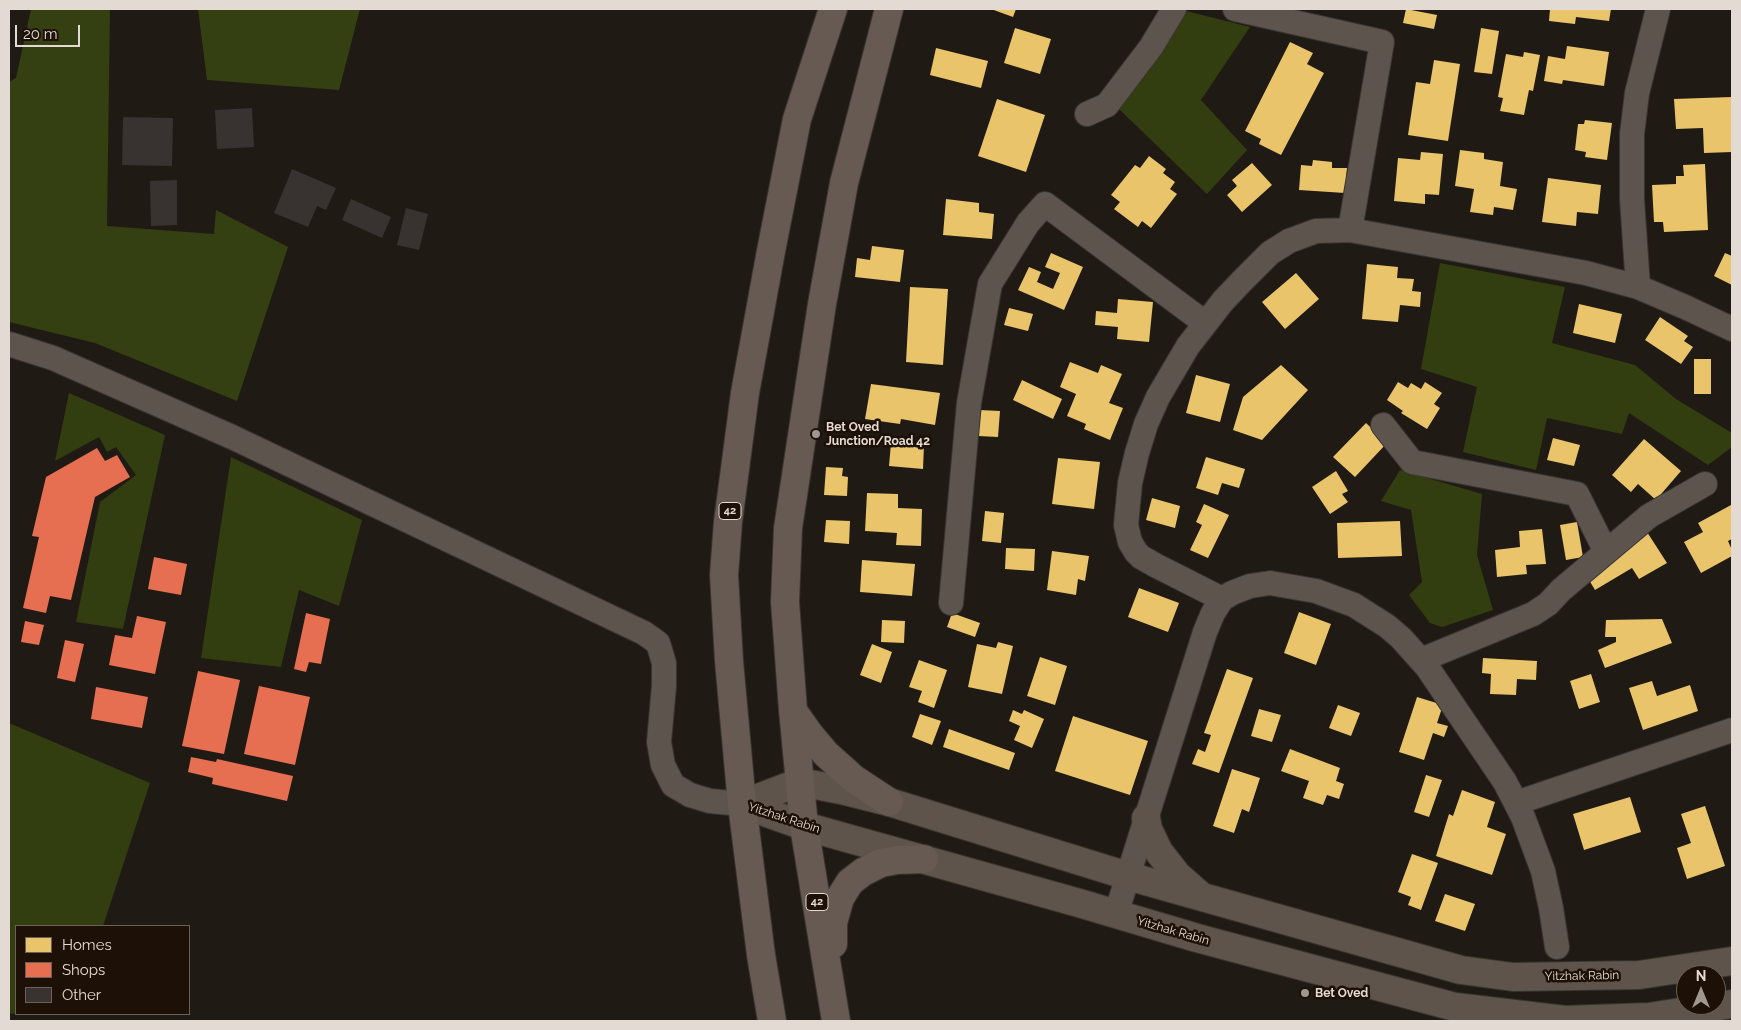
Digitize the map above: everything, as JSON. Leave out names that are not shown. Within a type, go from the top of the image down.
[{"type":"highway","name":"42","points":[[772,1021],[761,955],[742,804],[728,661],[724,575],[728,522],[746,393],[771,251],[795,129],[833,9]]},
{"type":"highway","name":"42","points":[[836,1020],[804,826],[785,602],[788,528],[822,304],[844,183],[889,9]]},
{"type":"highway","points":[[793,710],[826,754],[854,779],[889,802]]},
{"type":"highway","points":[[836,1020],[833,923],[840,898],[850,882],[863,872],[881,863],[897,860],[924,859]]},
{"type":"main road","name":"Yitzhak Rabin","points":[[742,804],[800,782],[841,790],[889,802],[1128,876],[1461,970],[1513,977],[1639,975],[1732,961]]},
{"type":"main road","name":"Yitzhak Rabin","points":[[742,804],[804,826],[1197,938],[1455,1007],[1565,1020],[1649,1017],[1732,1004]]},
{"type":"main road","points":[[1146,818],[1151,836],[1159,852],[1177,875],[1204,898]]},
{"type":"street","points":[[1087,114],[1107,105],[1151,47],[1174,9]]},
{"type":"street","points":[[1235,9],[1382,42],[1350,230]]},
{"type":"street","points":[[1638,287],[1632,199],[1632,134],[1637,93],[1658,9]]},
{"type":"street","points":[[951,603],[969,403],[990,284],[1028,223],[1045,204],[1205,323]]},
{"type":"street","points":[[1222,598],[1141,557],[1130,542],[1126,525],[1130,483],[1146,424],[1172,371],[1205,323],[1265,257],[1279,246],[1307,234],[1326,230],[1350,230],[1586,273],[1638,287],[1732,329]]},
{"type":"street","points":[[9,344],[52,358],[249,444],[644,633],[658,643],[664,663],[659,742],[664,765],[673,785],[690,795],[710,801],[742,804]]},
{"type":"street","points":[[1383,425],[1412,462],[1577,494],[1606,552]]},
{"type":"street","points":[[1422,660],[1533,614],[1548,604],[1561,590],[1649,516],[1705,484]]},
{"type":"street","points":[[1116,914],[1213,613],[1222,598],[1250,586],[1270,583],[1316,591],[1336,597],[1371,615],[1401,638],[1422,660],[1494,765],[1516,803],[1531,835],[1543,871],[1557,947]]},
{"type":"street","points":[[1516,803],[1732,730]]},
{"type":"green space","points":[[31,9],[110,9],[107,226],[214,234],[216,210],[288,247],[237,401],[95,343],[9,322],[9,82],[16,78]]},
{"type":"green space","points":[[198,9],[360,9],[339,90],[207,80]]},
{"type":"green space","points":[[1182,10],[1250,27],[1201,100],[1247,150],[1207,194],[1119,109],[1131,93]]},
{"type":"green space","points":[[1440,263],[1565,287],[1552,343],[1635,365],[1676,399],[1732,433],[1732,447],[1708,465],[1629,413],[1622,434],[1547,418],[1536,470],[1463,452],[1477,387],[1421,369]]},
{"type":"green space","points":[[69,393],[165,435],[123,629],[76,622],[100,502],[136,475],[116,447],[107,452],[99,437],[55,461]]},
{"type":"green space","points":[[231,457],[362,520],[339,606],[299,590],[281,667],[201,658]]},
{"type":"green space","points":[[1400,470],[1482,494],[1477,555],[1493,610],[1442,627],[1430,623],[1409,595],[1422,582],[1411,510],[1381,501]]},
{"type":"green space","points":[[9,723],[150,783],[103,925],[15,925],[15,1014],[9,1013]]},
{"type":"building: Homes","points":[[991,9],[1016,9],[1013,17]]},
{"type":"building: Homes","points":[[1406,9],[1437,15],[1434,29],[1403,23]]},
{"type":"building: Homes","points":[[1550,9],[1611,9],[1609,21],[1576,17],[1575,24],[1549,21]]},
{"type":"building: Homes","points":[[1015,28],[1051,39],[1040,74],[1004,63]]},
{"type":"building: Homes","points":[[1481,28],[1499,31],[1492,74],[1474,72]]},
{"type":"building: Homes","points":[[1290,42],[1313,53],[1307,64],[1324,73],[1281,155],[1259,144],[1261,139],[1245,131]]},
{"type":"building: Homes","points":[[1567,46],[1609,52],[1604,86],[1563,80],[1562,84],[1544,81],[1548,56],[1565,59]]},
{"type":"building: Homes","points":[[936,48],[988,61],[981,88],[930,75]]},
{"type":"building: Homes","points":[[1524,52],[1540,55],[1533,91],[1529,90],[1524,115],[1500,111],[1503,98],[1498,97],[1506,54],[1523,57]]},
{"type":"building: Homes","points":[[1434,60],[1460,64],[1448,141],[1408,135],[1416,82],[1430,84]]},
{"type":"building: Homes","points":[[1732,97],[1732,152],[1704,153],[1703,128],[1676,129],[1674,99]]},
{"type":"building: Homes","points":[[997,99],[1045,115],[1026,172],[978,156]]},
{"type":"building: Homes","points":[[1585,120],[1612,123],[1607,160],[1585,157],[1586,152],[1575,150],[1578,124],[1584,124]]},
{"type":"building: Homes","points":[[1460,150],[1484,153],[1484,159],[1503,162],[1500,186],[1517,189],[1513,210],[1494,207],[1493,215],[1470,212],[1474,189],[1455,186]]},
{"type":"building: Homes","points":[[1421,152],[1443,154],[1439,195],[1425,194],[1425,204],[1394,201],[1398,158],[1420,160]]},
{"type":"building: Homes","points":[[1149,156],[1166,169],[1163,173],[1175,182],[1170,189],[1177,194],[1151,228],[1142,221],[1138,227],[1114,209],[1120,202],[1111,195],[1135,165],[1140,168]]},
{"type":"building: Homes","points":[[1313,160],[1332,162],[1332,168],[1347,168],[1345,193],[1299,190],[1301,165],[1312,166]]},
{"type":"building: Homes","points":[[1252,163],[1272,185],[1242,212],[1227,195],[1237,186],[1232,180]]},
{"type":"building: Homes","points":[[1705,164],[1708,230],[1664,232],[1663,222],[1654,222],[1652,185],[1676,184],[1676,176],[1684,176],[1683,165]]},
{"type":"building: Homes","points":[[1548,178],[1601,185],[1598,214],[1577,212],[1576,226],[1542,222]]},
{"type":"building: Homes","points":[[946,199],[979,203],[979,212],[994,214],[992,239],[943,235]]},
{"type":"building: Homes","points":[[872,246],[904,250],[900,282],[855,277],[857,258],[870,260]]},
{"type":"building: Homes","points":[[1051,253],[1083,267],[1064,310],[1018,290],[1029,267],[1041,272],[1037,282],[1053,289],[1060,273],[1045,267]]},
{"type":"building: Homes","points":[[1725,253],[1732,256],[1732,285],[1714,276]]},
{"type":"building: Homes","points":[[1367,264],[1398,267],[1397,278],[1414,279],[1412,291],[1421,292],[1420,307],[1400,305],[1398,322],[1362,319]]},
{"type":"building: Homes","points":[[1296,273],[1319,299],[1285,329],[1262,302]]},
{"type":"building: Homes","points":[[910,287],[948,289],[943,365],[906,362]]},
{"type":"building: Homes","points":[[1118,299],[1153,302],[1149,342],[1117,339],[1118,327],[1095,325],[1096,311],[1117,313]]},
{"type":"building: Homes","points":[[1579,304],[1622,314],[1615,343],[1573,333]]},
{"type":"building: Homes","points":[[1009,308],[1033,314],[1028,331],[1004,325]]},
{"type":"building: Homes","points":[[1660,317],[1688,336],[1684,341],[1693,347],[1681,364],[1645,340]]},
{"type":"building: Homes","points":[[1694,359],[1711,359],[1711,394],[1694,394]]},
{"type":"building: Homes","points":[[1070,362],[1098,373],[1101,365],[1122,374],[1109,403],[1123,408],[1110,440],[1084,429],[1086,424],[1067,416],[1076,394],[1060,387]]},
{"type":"building: Homes","points":[[1281,365],[1308,390],[1262,440],[1233,430],[1243,397]]},
{"type":"building: Homes","points":[[1196,375],[1230,384],[1220,422],[1186,413]]},
{"type":"building: Homes","points":[[1022,380],[1062,399],[1053,419],[1013,400]]},
{"type":"building: Homes","points":[[1398,382],[1408,388],[1411,383],[1421,389],[1425,382],[1442,393],[1434,404],[1440,408],[1427,429],[1401,413],[1403,411],[1387,400]]},
{"type":"building: Homes","points":[[871,384],[940,393],[935,425],[901,419],[900,424],[865,419]]},
{"type":"building: Homes","points":[[979,410],[1000,411],[998,437],[978,436]]},
{"type":"building: Homes","points":[[1366,423],[1387,443],[1355,477],[1333,457]]},
{"type":"building: Homes","points":[[1553,438],[1580,445],[1574,466],[1547,460]]},
{"type":"building: Homes","points":[[1644,439],[1681,471],[1656,500],[1638,484],[1631,492],[1612,475]]},
{"type":"building: Homes","points":[[891,443],[924,445],[923,469],[889,466]]},
{"type":"building: Homes","points":[[1206,457],[1245,469],[1239,488],[1222,483],[1218,495],[1196,488]]},
{"type":"building: Homes","points":[[1058,458],[1100,462],[1094,509],[1052,504]]},
{"type":"building: Homes","points":[[826,467],[843,468],[842,476],[848,477],[847,496],[824,495]]},
{"type":"building: Homes","points":[[1336,471],[1348,491],[1342,494],[1348,502],[1330,514],[1312,487]]},
{"type":"building: Homes","points":[[867,493],[898,494],[898,508],[922,509],[921,546],[896,545],[897,533],[865,531]]},
{"type":"building: Homes","points":[[1152,498],[1180,506],[1175,528],[1146,520]]},
{"type":"building: Homes","points":[[1204,504],[1229,515],[1208,558],[1190,550],[1202,525],[1196,522]]},
{"type":"building: Homes","points":[[1731,505],[1732,539],[1728,541],[1732,550],[1732,556],[1701,573],[1684,542],[1703,532],[1698,523]]},
{"type":"building: Homes","points":[[985,511],[1004,513],[1001,543],[982,541]]},
{"type":"building: Homes","points":[[826,520],[850,521],[849,544],[824,542]]},
{"type":"building: Homes","points":[[1400,521],[1402,556],[1338,558],[1337,523]]},
{"type":"building: Homes","points":[[1577,522],[1583,557],[1566,560],[1560,525]]},
{"type":"building: Homes","points":[[1542,529],[1546,564],[1526,565],[1527,574],[1497,577],[1495,550],[1520,547],[1519,531]]},
{"type":"building: Homes","points":[[1647,532],[1667,563],[1639,579],[1632,568],[1595,590],[1586,575]]},
{"type":"building: Homes","points":[[1006,548],[1035,549],[1034,571],[1005,569]]},
{"type":"building: Homes","points":[[1052,551],[1089,556],[1085,581],[1078,579],[1076,595],[1047,590]]},
{"type":"building: Homes","points":[[862,560],[915,564],[912,596],[860,592]]},
{"type":"building: Homes","points":[[1139,588],[1179,603],[1168,632],[1128,617]]},
{"type":"building: Homes","points":[[1299,612],[1331,624],[1316,665],[1284,653]]},
{"type":"building: Homes","points":[[952,613],[980,623],[975,637],[947,627]]},
{"type":"building: Homes","points":[[1662,619],[1672,643],[1605,668],[1598,650],[1616,642],[1616,637],[1605,637],[1606,620]]},
{"type":"building: Homes","points":[[882,620],[905,621],[904,643],[881,642]]},
{"type":"building: Homes","points":[[998,642],[1013,646],[1002,694],[968,687],[977,644],[996,648]]},
{"type":"building: Homes","points":[[872,644],[892,652],[881,683],[860,675]]},
{"type":"building: Homes","points":[[1040,657],[1067,666],[1055,705],[1027,696]]},
{"type":"building: Homes","points":[[1483,658],[1537,661],[1536,680],[1517,679],[1516,695],[1490,694],[1491,674],[1482,673]]},
{"type":"building: Homes","points":[[919,660],[947,670],[934,708],[918,702],[922,691],[909,687]]},
{"type":"building: Homes","points":[[1227,669],[1253,678],[1219,773],[1192,764],[1198,749],[1205,752],[1211,735],[1204,733]]},
{"type":"building: Homes","points":[[1591,674],[1600,702],[1579,709],[1570,681]]},
{"type":"building: Homes","points":[[1652,681],[1657,696],[1690,685],[1698,711],[1643,730],[1629,688]]},
{"type":"building: Homes","points":[[1417,697],[1443,705],[1437,723],[1448,726],[1444,737],[1433,733],[1424,760],[1399,752]]},
{"type":"building: Homes","points":[[1338,705],[1360,713],[1351,736],[1329,728]]},
{"type":"building: Homes","points":[[1259,709],[1281,715],[1272,742],[1251,736]]},
{"type":"building: Homes","points":[[1013,710],[1022,714],[1024,710],[1044,719],[1032,748],[1014,740],[1020,726],[1009,721]]},
{"type":"building: Homes","points":[[920,714],[941,721],[932,745],[912,737]]},
{"type":"building: Homes","points":[[1073,716],[1148,741],[1130,795],[1055,771]]},
{"type":"building: Homes","points":[[949,729],[1015,753],[1009,770],[943,747]]},
{"type":"building: Homes","points":[[1290,749],[1340,768],[1336,781],[1344,784],[1339,799],[1327,795],[1323,805],[1303,798],[1309,781],[1281,771]]},
{"type":"building: Homes","points":[[1232,769],[1260,778],[1249,812],[1242,809],[1234,833],[1213,826]]},
{"type":"building: Homes","points":[[1426,775],[1442,780],[1429,817],[1414,812]]},
{"type":"building: Homes","points":[[1462,790],[1495,802],[1487,827],[1506,834],[1492,875],[1436,856],[1449,814],[1453,816]]},
{"type":"building: Homes","points":[[1630,797],[1641,832],[1584,850],[1573,814]]},
{"type":"building: Homes","points":[[1705,806],[1725,866],[1687,879],[1677,848],[1691,843],[1681,814]]},
{"type":"building: Homes","points":[[1412,854],[1438,863],[1421,910],[1408,905],[1411,897],[1398,892]]},
{"type":"building: Homes","points":[[1445,894],[1475,904],[1465,931],[1435,921]]},
{"type":"building: Shops","points":[[97,448],[105,461],[117,455],[130,477],[95,497],[71,600],[50,596],[46,613],[23,608],[39,537],[32,536],[46,477]]},
{"type":"building: Shops","points":[[154,557],[187,564],[181,595],[148,589]]},
{"type":"building: Shops","points":[[306,613],[330,619],[321,664],[309,662],[306,672],[294,669]]},
{"type":"building: Shops","points":[[137,616],[166,622],[155,674],[109,665],[115,635],[132,638]]},
{"type":"building: Shops","points":[[25,621],[44,625],[39,645],[21,642]]},
{"type":"building: Shops","points":[[65,640],[84,644],[75,682],[57,678]]},
{"type":"building: Shops","points":[[198,671],[240,680],[224,754],[182,746]]},
{"type":"building: Shops","points":[[259,686],[310,697],[295,765],[244,754]]},
{"type":"building: Shops","points":[[96,687],[148,697],[142,728],[91,719]]},
{"type":"building: Shops","points":[[191,757],[216,762],[217,759],[293,776],[287,801],[212,784],[213,778],[188,772]]},
{"type":"building: Other","points":[[252,108],[254,147],[217,149],[215,110]]},
{"type":"building: Other","points":[[123,117],[173,118],[172,166],[122,165]]},
{"type":"building: Other","points":[[292,169],[336,188],[326,210],[317,206],[308,227],[274,213]]},
{"type":"building: Other","points":[[177,180],[177,225],[151,226],[150,181]]},
{"type":"building: Other","points":[[351,199],[391,217],[382,238],[342,220]]},
{"type":"building: Other","points":[[406,208],[428,214],[419,250],[397,245]]},
{"type":"place","name":"Bet Oved Junction/Road 42","points":[[816,434]]},
{"type":"place","name":"Bet Oved","points":[[1305,993]]}]
